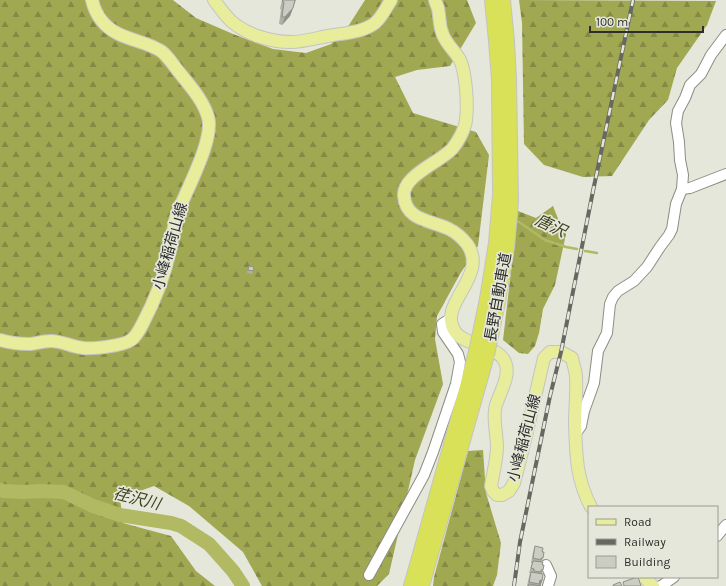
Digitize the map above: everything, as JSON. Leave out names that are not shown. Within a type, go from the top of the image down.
[{"type":"highway","name":"長野自動車道","points":[[492,0],[502,41]]},
{"type":"highway","name":"長野自動車道","points":[[422,586],[482,353],[502,245],[505,198],[499,88],[503,0]]},
{"type":"highway","name":"長野自動車道","points":[[411,586],[466,391],[482,353]]},
{"type":"main road","name":"小峰稲荷山線","points":[[0,340],[13,343],[30,344],[51,341],[63,342],[83,348],[95,348],[131,340],[138,332],[151,307],[165,273],[176,218],[205,147],[209,132],[209,118],[196,94],[162,52],[145,43],[132,40],[111,30],[97,14],[93,7],[92,0]]},
{"type":"main road","points":[[214,0],[231,21],[240,28],[261,37],[277,41],[293,42],[363,29],[375,22],[391,0]]},
{"type":"main road","points":[[435,0],[443,36],[460,60],[464,71],[467,103],[466,121],[460,136],[452,149],[414,177],[407,184],[403,193],[404,202],[415,216],[449,229],[460,237],[467,245],[472,255],[471,274],[454,305],[450,319]]},
{"type":"main road","name":"小峰稲荷山線","points":[[450,319],[453,328],[458,335],[464,340],[494,350],[500,354],[506,367],[506,374],[496,407],[495,419],[497,448],[491,486],[493,491],[497,494],[502,495],[509,491],[514,483],[544,358],[550,352],[561,352],[572,358],[576,376],[576,455],[578,470],[585,496],[590,506]]},
{"type":"main road","points":[[645,578],[653,586]]},
{"type":"street","points":[[576,433],[581,426],[594,383],[598,351],[606,333],[610,304],[613,297],[647,267],[672,229],[676,204],[682,189],[683,175],[676,123],[678,111],[690,86],[701,74],[714,50],[726,36]]},
{"type":"street","points":[[682,189],[690,188],[726,174]]},
{"type":"street","points":[[368,575],[424,475],[453,391],[460,362],[458,354],[443,332],[442,324],[450,319]]},
{"type":"street","points":[[718,535],[726,525]]},
{"type":"street","points":[[546,564],[551,576],[548,586]]},
{"type":"street","points":[[661,586],[673,578]]},
{"type":"green space","points":[[0,0],[173,0],[196,18],[233,34],[273,49],[306,53],[331,44],[349,25],[365,0],[467,0],[476,23],[450,66],[417,70],[395,77],[413,113],[476,132],[489,155],[478,246],[460,274],[437,316],[435,339],[443,384],[415,460],[389,574],[377,586],[262,586],[243,552],[189,506],[154,486],[120,498],[123,523],[171,536],[196,571],[215,586],[0,586]]},
{"type":"green space","points":[[519,0],[716,1],[707,25],[677,68],[668,100],[649,120],[612,176],[583,177],[544,165],[524,144],[522,23]]},
{"type":"green space","points":[[553,206],[566,234],[555,285],[543,309],[535,346],[528,354],[519,353],[503,340],[518,211],[536,218]]},
{"type":"green space","points":[[483,450],[486,493],[501,543],[497,575],[493,586],[433,586],[434,577],[468,451]]},
{"type":"building","points":[[283,0],[295,0],[293,8],[285,17],[282,17]]},
{"type":"building","points":[[249,266],[254,267],[253,271],[248,270]]},
{"type":"building","points":[[535,546],[543,548],[543,558],[541,558],[541,560],[533,558]]},
{"type":"building","points":[[533,561],[543,562],[543,570],[541,570],[541,572],[534,571],[534,569],[531,568]]},
{"type":"building","points":[[531,572],[543,574],[542,581],[540,580],[539,584],[529,582]]},
{"type":"building","points":[[638,578],[641,586],[624,586],[623,582]]},
{"type":"building","points":[[620,582],[622,586],[613,586],[613,585]]},
{"type":"building","points":[[529,584],[541,586],[528,586]]},
{"type":"waterway","name":"唐沢","points":[[516,221],[545,240],[577,249]]},
{"type":"waterway","points":[[585,251],[597,253]]},
{"type":"waterway","name":"荏沢川","points":[[0,490],[23,492],[64,492],[93,506],[120,515],[181,526],[209,544],[233,571],[243,586]]},
{"type":"railway","points":[[514,586],[520,542],[550,396],[561,352],[633,0]]}]
